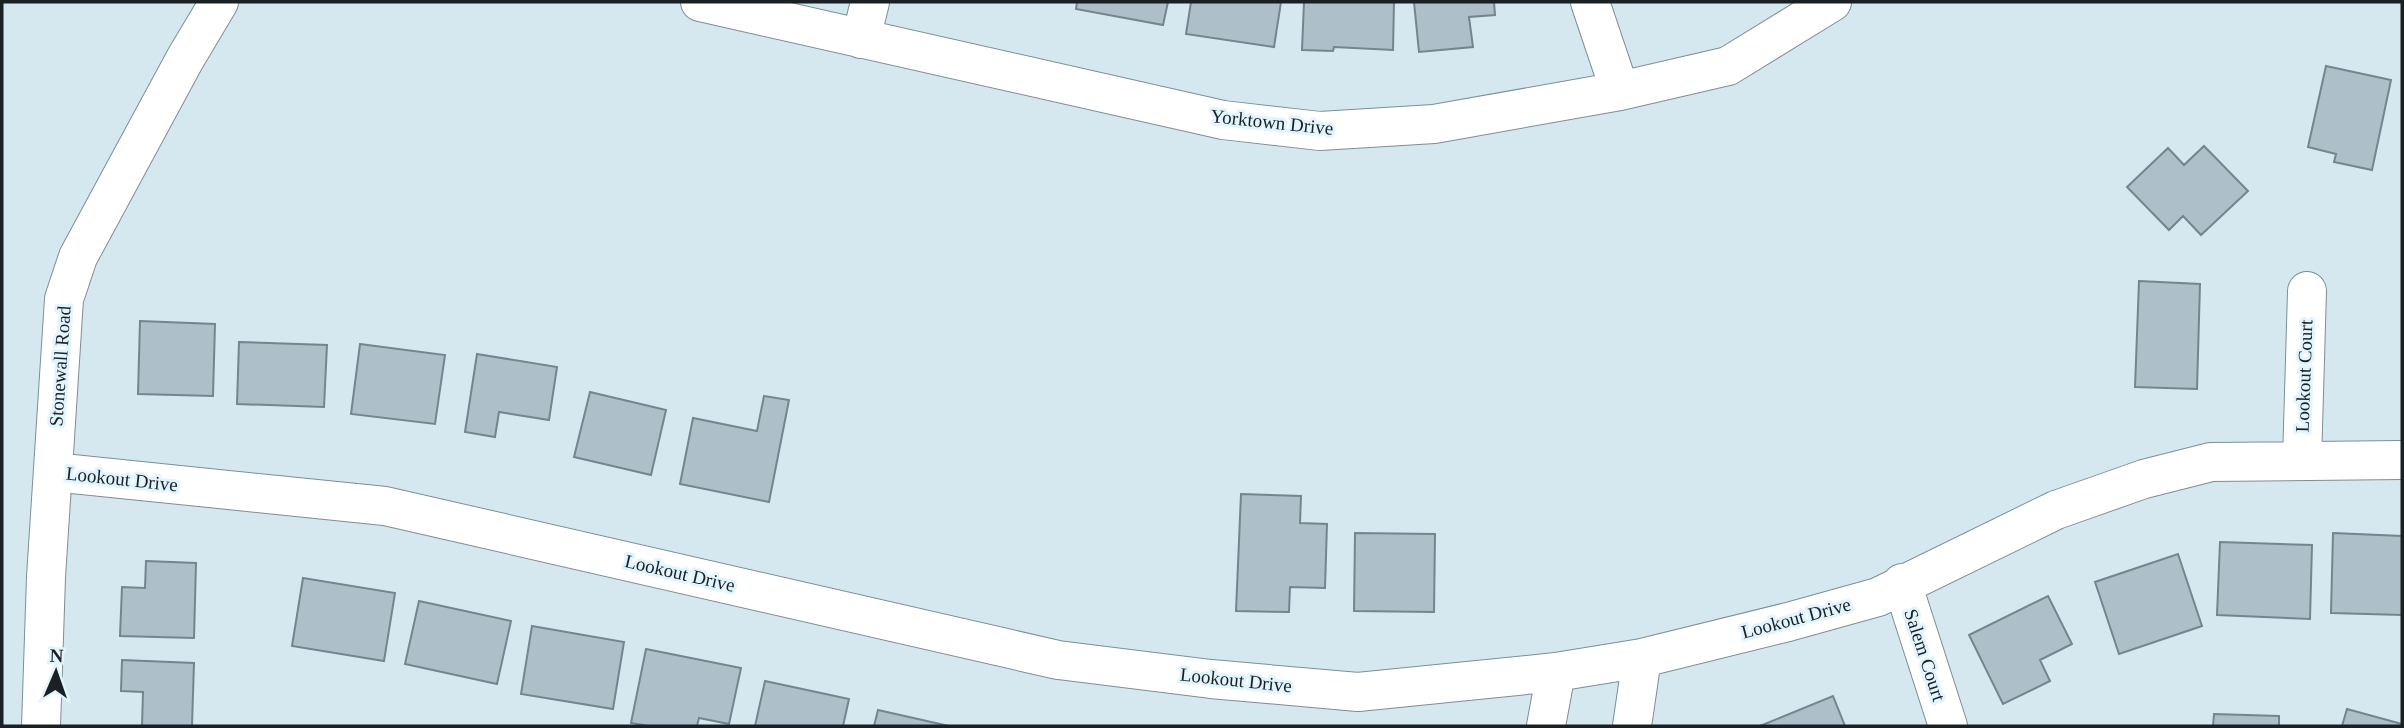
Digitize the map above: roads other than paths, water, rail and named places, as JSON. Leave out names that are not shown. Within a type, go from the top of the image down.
[{"type":"street","name":"Stonewall Road","points":[[41,726],[46,577],[65,299],[78,257],[172,81],[219,2]]},
{"type":"street","name":"Yorktown Drive","points":[[700,2],[1223,120],[1320,131],[1434,124],[1620,91],[1728,66],[1832,2]]},
{"type":"street","points":[[861,39],[870,2]]},
{"type":"street","points":[[1590,2],[1620,91]]},
{"type":"street","name":"Lookout Court","points":[[2302,461],[2307,291]]},
{"type":"street","name":"Lookout Drive","points":[[53,472],[386,506],[1058,660],[1212,679],[1358,692],[1556,672],[1642,658],[1788,622],[1878,597],[2056,510],[2144,479],[2211,462],[2402,460]]},
{"type":"street","name":"Salem Court","points":[[1902,583],[1948,726]]},
{"type":"street","points":[[1632,726],[1642,658]]},
{"type":"street","points":[[1546,726],[1556,672]]}]
